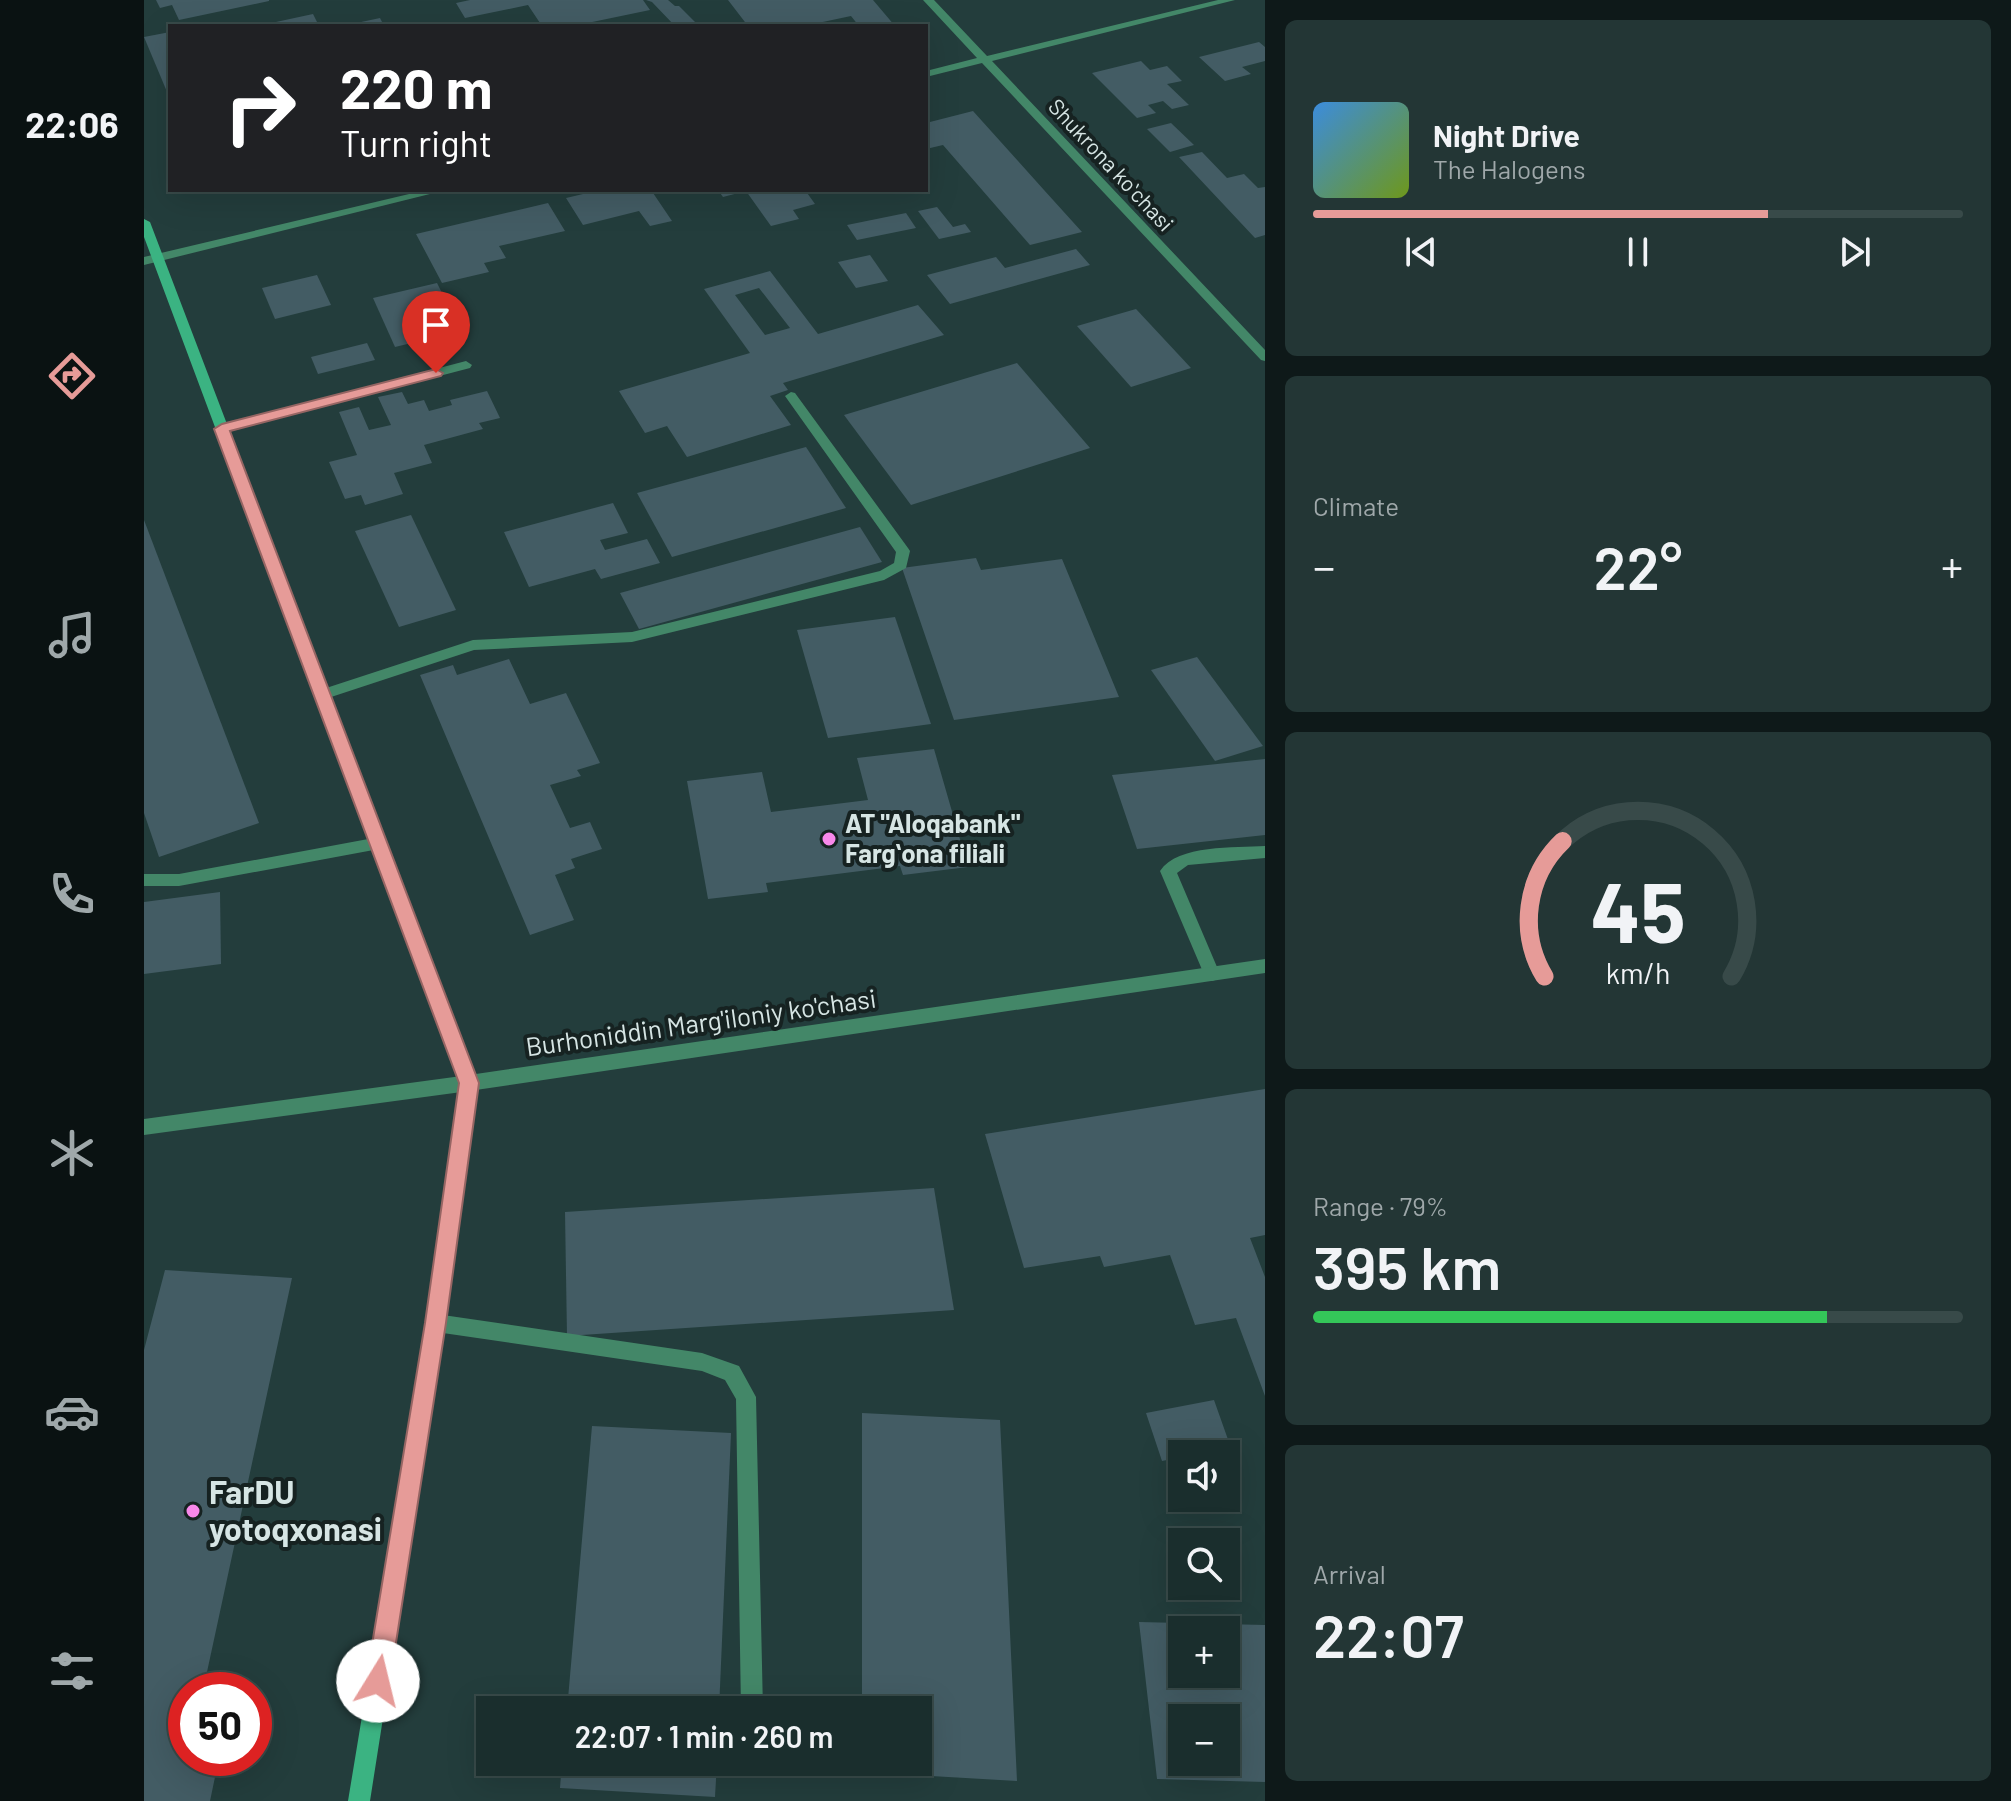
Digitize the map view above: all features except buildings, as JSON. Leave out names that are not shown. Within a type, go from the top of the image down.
[{"type":"main road","points":[[144,222],[151,259],[222,429],[469,1083],[436,1323],[359,1801]]},
{"type":"street","name":"Shukrona koʻchasi","points":[[928,0],[1265,357]]},
{"type":"street","points":[[928,74],[1230,0]]},
{"type":"street","points":[[151,259],[432,192]]},
{"type":"street","points":[[222,429],[466,365]]},
{"type":"street","points":[[322,695],[473,645],[632,637],[884,575],[901,565],[903,551],[791,396]]},
{"type":"street","points":[[144,880],[179,880],[379,843]]},
{"type":"street","points":[[1212,974],[1168,871],[1185,859],[1265,852]]},
{"type":"street","name":"Burhoniddin Marg'iloniy ko'chasi","points":[[144,1127],[469,1083],[1265,966]]},
{"type":"street","points":[[436,1323],[702,1362],[732,1373],[746,1397],[752,1696]]},
{"type":"place","name":"AT \"Aloqabank\" Fargʻona filiali","points":[[829,839]]},
{"type":"place","name":"FarDU yotoqxonasi","points":[[193,1511]]},
{"type":"route","points":[[378,1681],[436,1323],[469,1083],[222,429],[436,373]]}]
